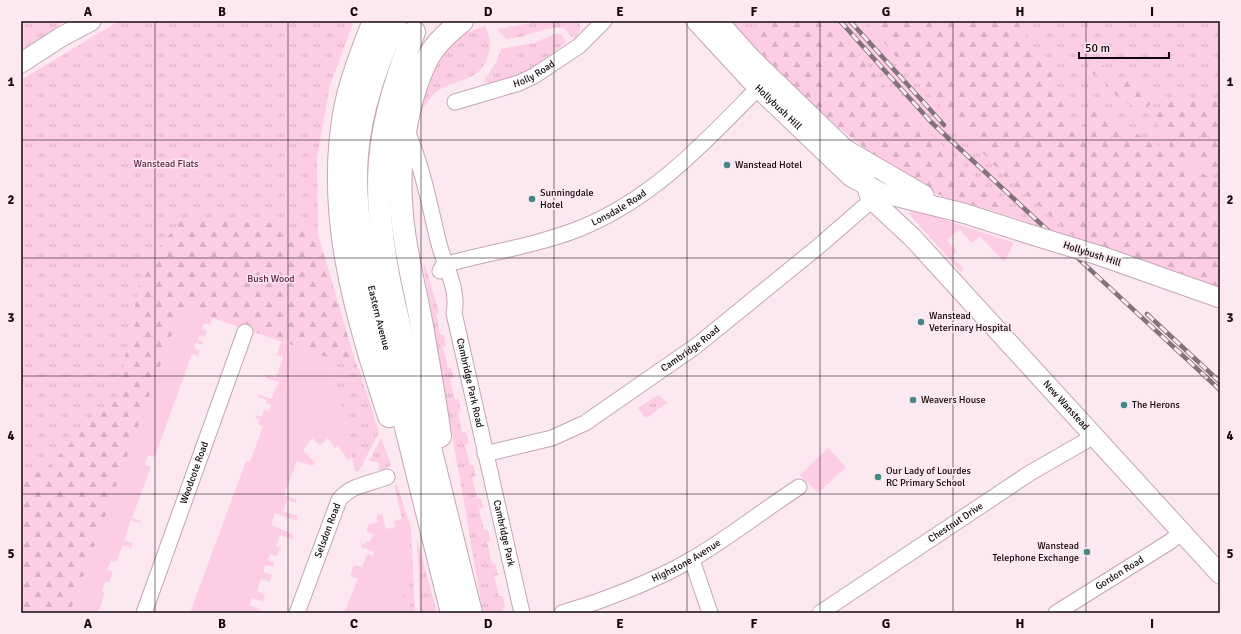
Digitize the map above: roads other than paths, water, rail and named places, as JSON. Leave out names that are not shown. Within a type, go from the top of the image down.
[{"type":"highway","points":[[460,566],[422,325],[405,245],[400,200],[409,110],[419,80],[430,56],[448,32],[462,21]]},
{"type":"highway","points":[[384,22],[354,73],[344,119],[339,154],[338,186],[340,216],[356,304],[377,379],[400,448],[423,498],[452,613]]},
{"type":"highway","name":"Eastern Avenue","points":[[414,32],[399,71],[386,124],[380,175],[381,218],[384,249],[396,311],[471,613]]},
{"type":"main road","points":[[21,63],[70,26],[91,21]]},
{"type":"main road","name":"Hollybush Hill","points":[[696,21],[758,88],[851,177],[874,192],[963,213],[1101,256],[1220,298]]},
{"type":"main road","name":"Hollybush Hill","points":[[718,21],[750,57],[845,149],[874,192]]},
{"type":"main road","name":"Hollybush Hill","points":[[845,149],[915,191],[963,213]]},
{"type":"main road","name":"New Wanstead","points":[[874,192],[912,237],[1220,574]]},
{"type":"street","name":"Holly Road","points":[[463,95],[519,84],[534,76],[579,46],[589,28],[604,21]]},
{"type":"street","name":"Lonsdale Road","points":[[445,265],[558,236],[602,219],[640,198],[692,155],[758,88]]},
{"type":"street","name":"Cambridge Park Road","points":[[406,129],[418,156],[445,265],[440,269],[447,304],[454,312],[485,454]]},
{"type":"street","name":"Cambridge Road","points":[[485,454],[552,438],[585,424],[696,346],[819,246],[874,192]]},
{"type":"street","name":"Woodcote Road","points":[[144,613],[245,332]]},
{"type":"street","name":"Chestnut Drive","points":[[820,613],[1030,473],[1084,442],[1092,435]]},
{"type":"street","name":"Cambridge Park","points":[[485,454],[522,613]]},
{"type":"street","name":"Selsdon Road","points":[[297,613],[339,500],[344,493],[351,489],[387,476]]},
{"type":"street","name":"Highstone Avenue","points":[[562,613],[616,594],[668,572],[690,560],[799,487]]},
{"type":"street","name":"Gordon Road","points":[[1056,613],[1172,541],[1181,532]]},
{"type":"street","points":[[690,560],[694,566],[710,613]]},
{"type":"railway","points":[[840,21],[931,122],[1220,390]]},
{"type":"railway","points":[[850,21],[944,125]]},
{"type":"railway","points":[[1147,314],[1220,382]]},
{"type":"place","name":"Wanstead Hotel","points":[[727,165]]},
{"type":"place","name":"Sunningdale Hotel","points":[[532,199]]},
{"type":"place","name":"Wanstead Veterinary Hospital","points":[[921,322]]},
{"type":"place","name":"Weavers House","points":[[913,400]]},
{"type":"place","name":"The Herons","points":[[1124,405]]},
{"type":"place","name":"Our Lady of Lourdes RC Primary School","points":[[878,477]]},
{"type":"place","name":"Wanstead Telephone Exchange","points":[[1087,552]]},
{"type":"park label","name":"Wanstead Flats","points":[[166,164]]},
{"type":"park label","name":"Bush Wood","points":[[271,279]]}]
